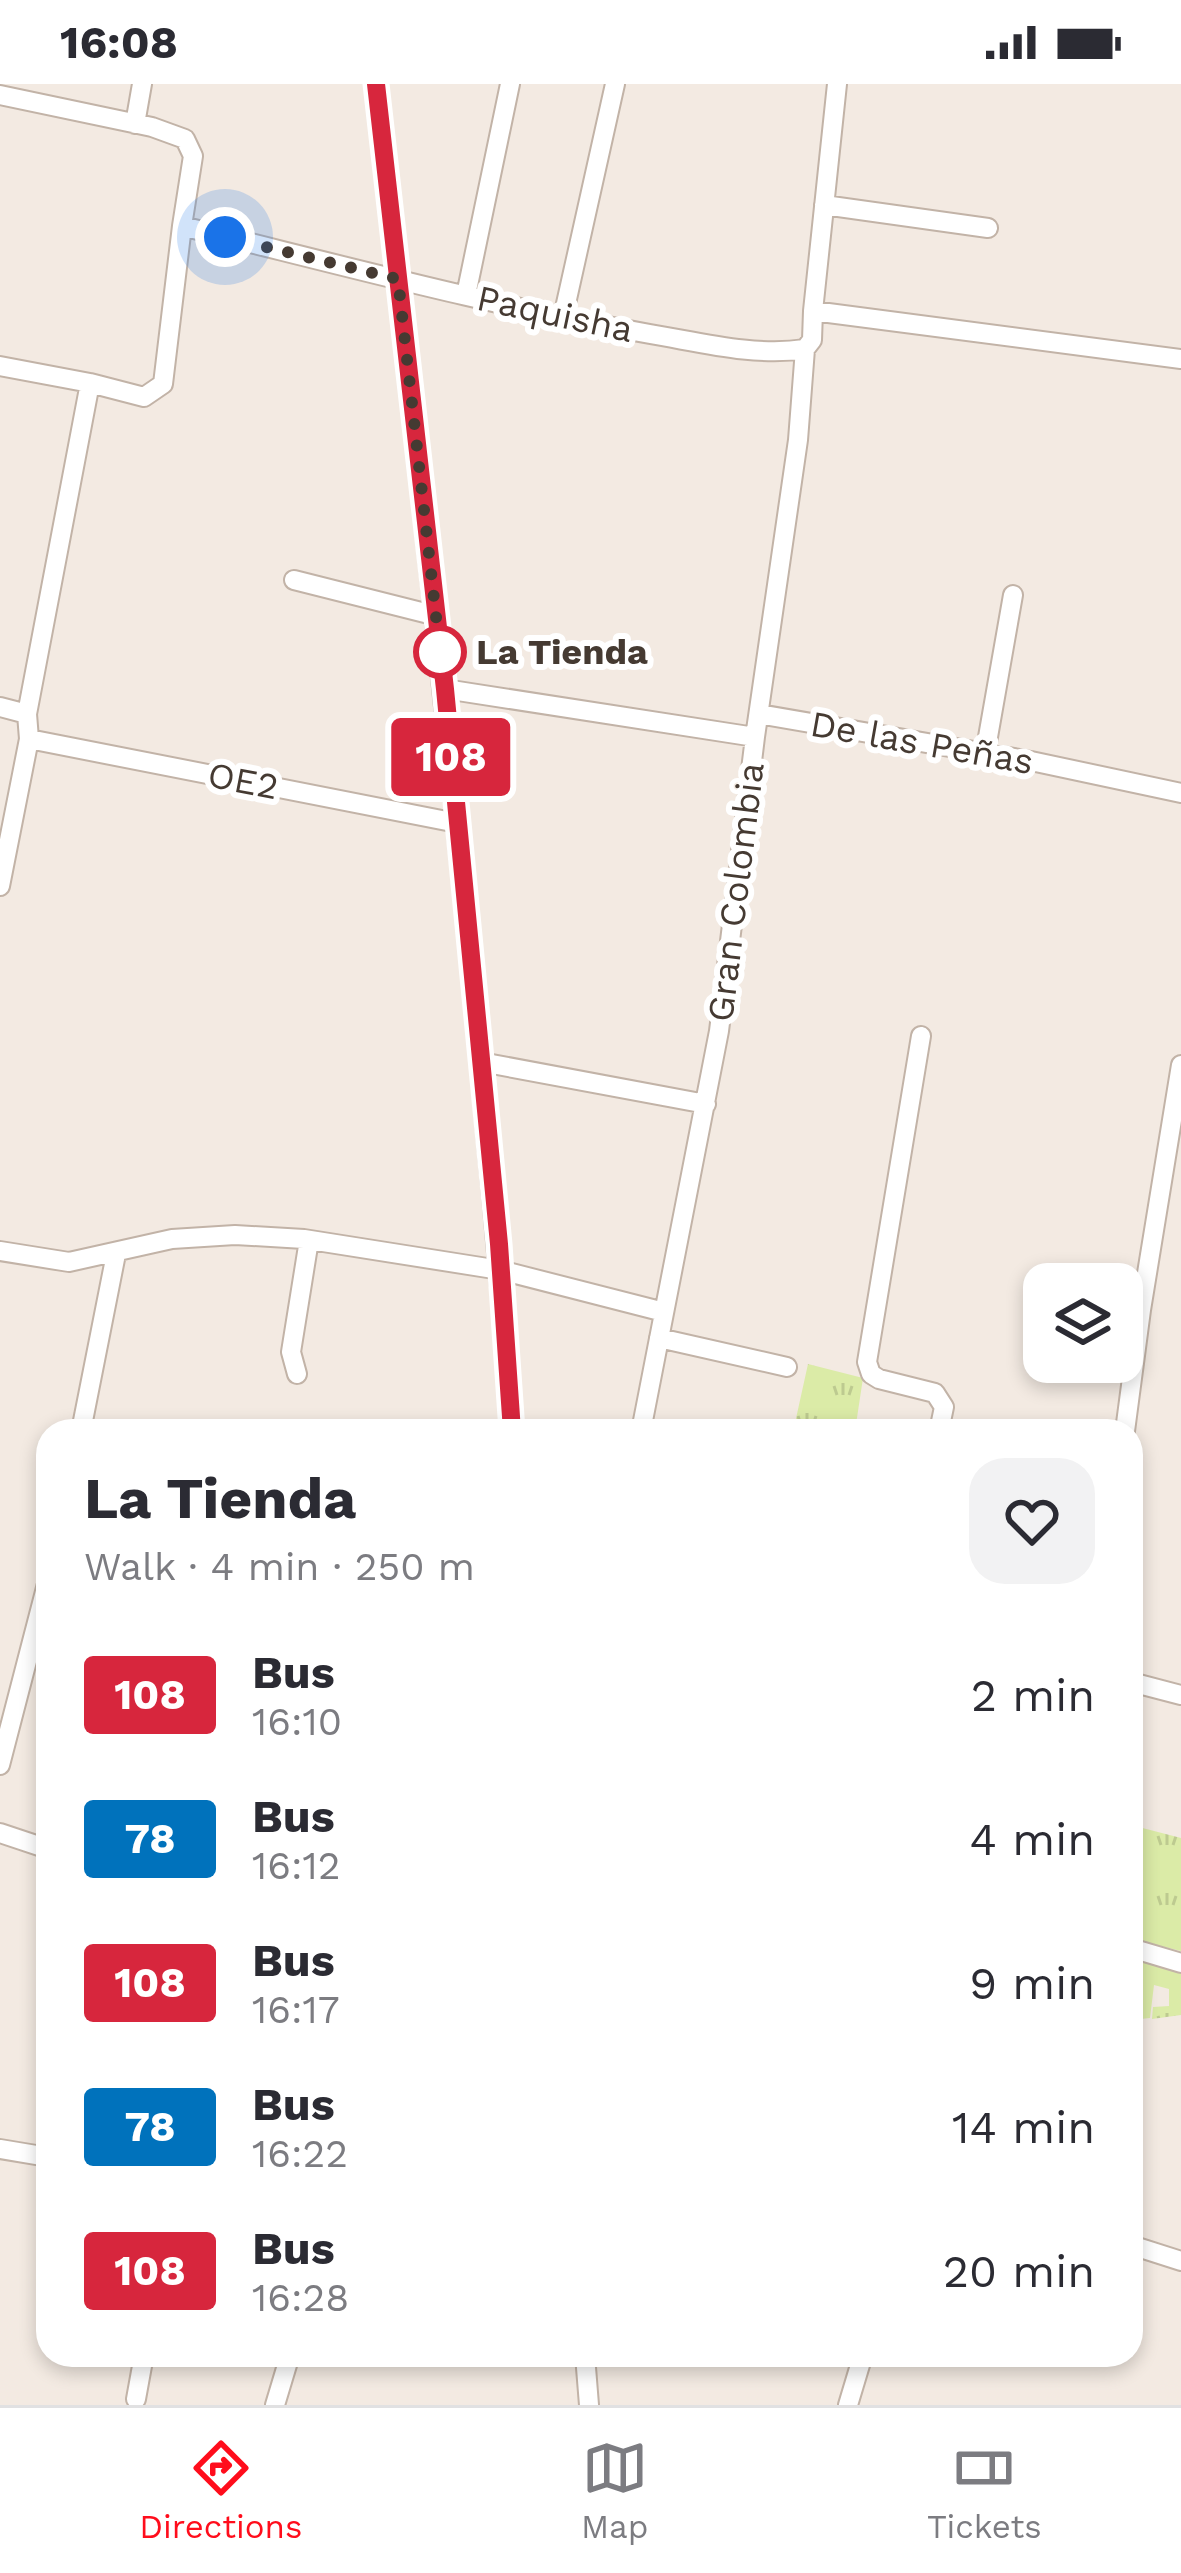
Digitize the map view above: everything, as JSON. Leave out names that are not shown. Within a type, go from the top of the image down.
[{"type":"street","points":[[135,124],[142,84]]},
{"type":"street","points":[[376,84],[445,689],[511,1419]]},
{"type":"street","points":[[466,295],[510,84]]},
{"type":"street","points":[[563,316],[615,84]]},
{"type":"street","points":[[805,349],[812,340],[837,84]]},
{"type":"street","points":[[0,95],[180,136],[190,144],[193,156],[163,384],[144,398],[0,366]]},
{"type":"street","points":[[824,205],[988,228]]},
{"type":"street","name":"Paquisha","points":[[182,226],[563,316],[716,345],[788,352],[805,349]]},
{"type":"street","points":[[813,311],[1181,359]]},
{"type":"street","name":"Gran Colombia","points":[[643,1419],[719,1030],[754,736],[798,440],[805,349]]},
{"type":"street","points":[[0,886],[29,739],[27,714],[90,383]]},
{"type":"street","points":[[295,580],[437,616]]},
{"type":"street","points":[[985,754],[1013,596]]},
{"type":"street","name":"De las Peñas","points":[[445,689],[754,736]]},
{"type":"street","points":[[0,707],[27,714]]},
{"type":"street","name":"De las Peñas","points":[[759,714],[1181,793]]},
{"type":"street","name":"OE2","points":[[29,739],[457,823]]},
{"type":"street","points":[[921,1036],[867,1362],[871,1374],[879,1379],[934,1394],[944,1407],[941,1419]]},
{"type":"street","points":[[481,1062],[706,1104]]},
{"type":"street","points":[[1127,1419],[1181,1065]]},
{"type":"street","points":[[0,1251],[69,1262],[172,1239],[235,1235],[309,1240],[500,1270],[664,1312]]},
{"type":"street","points":[[297,1375],[291,1352],[309,1240]]},
{"type":"street","points":[[84,1419],[116,1254]]},
{"type":"street","points":[[659,1337],[787,1367]]},
{"type":"street","points":[[0,1765],[36,1624]]},
{"type":"street","points":[[1143,1685],[1181,1694]]},
{"type":"street","points":[[0,1833],[36,1845]]},
{"type":"street","points":[[1143,1952],[1181,1963]]},
{"type":"street","points":[[0,2149],[36,2155]]},
{"type":"street","points":[[1143,2250],[1181,2261]]},
{"type":"street","points":[[136,2398],[142,2367]]},
{"type":"street","points":[[275,2405],[286,2367]]},
{"type":"street","points":[[586,2367],[589,2405]]},
{"type":"street","points":[[848,2405],[859,2367]]},
{"type":"green space","points":[[808,1364],[863,1378],[857,1419],[796,1419]]},
{"type":"green space","points":[[1143,1828],[1181,1838],[1181,1951],[1143,1942]]},
{"type":"green space","points":[[1143,1962],[1181,1969],[1181,2015],[1152,2019],[1153,2007],[1169,2006],[1169,1989],[1154,1985],[1150,2018],[1143,2019]]},
{"type":"bus line","name":"108","points":[[376,84],[445,689],[499,1244],[511,1419]]},
{"type":"place","name":"La Tienda","points":[[440,652]]},
{"type":"route","points":[[225,237],[398,279],[440,652]]}]
